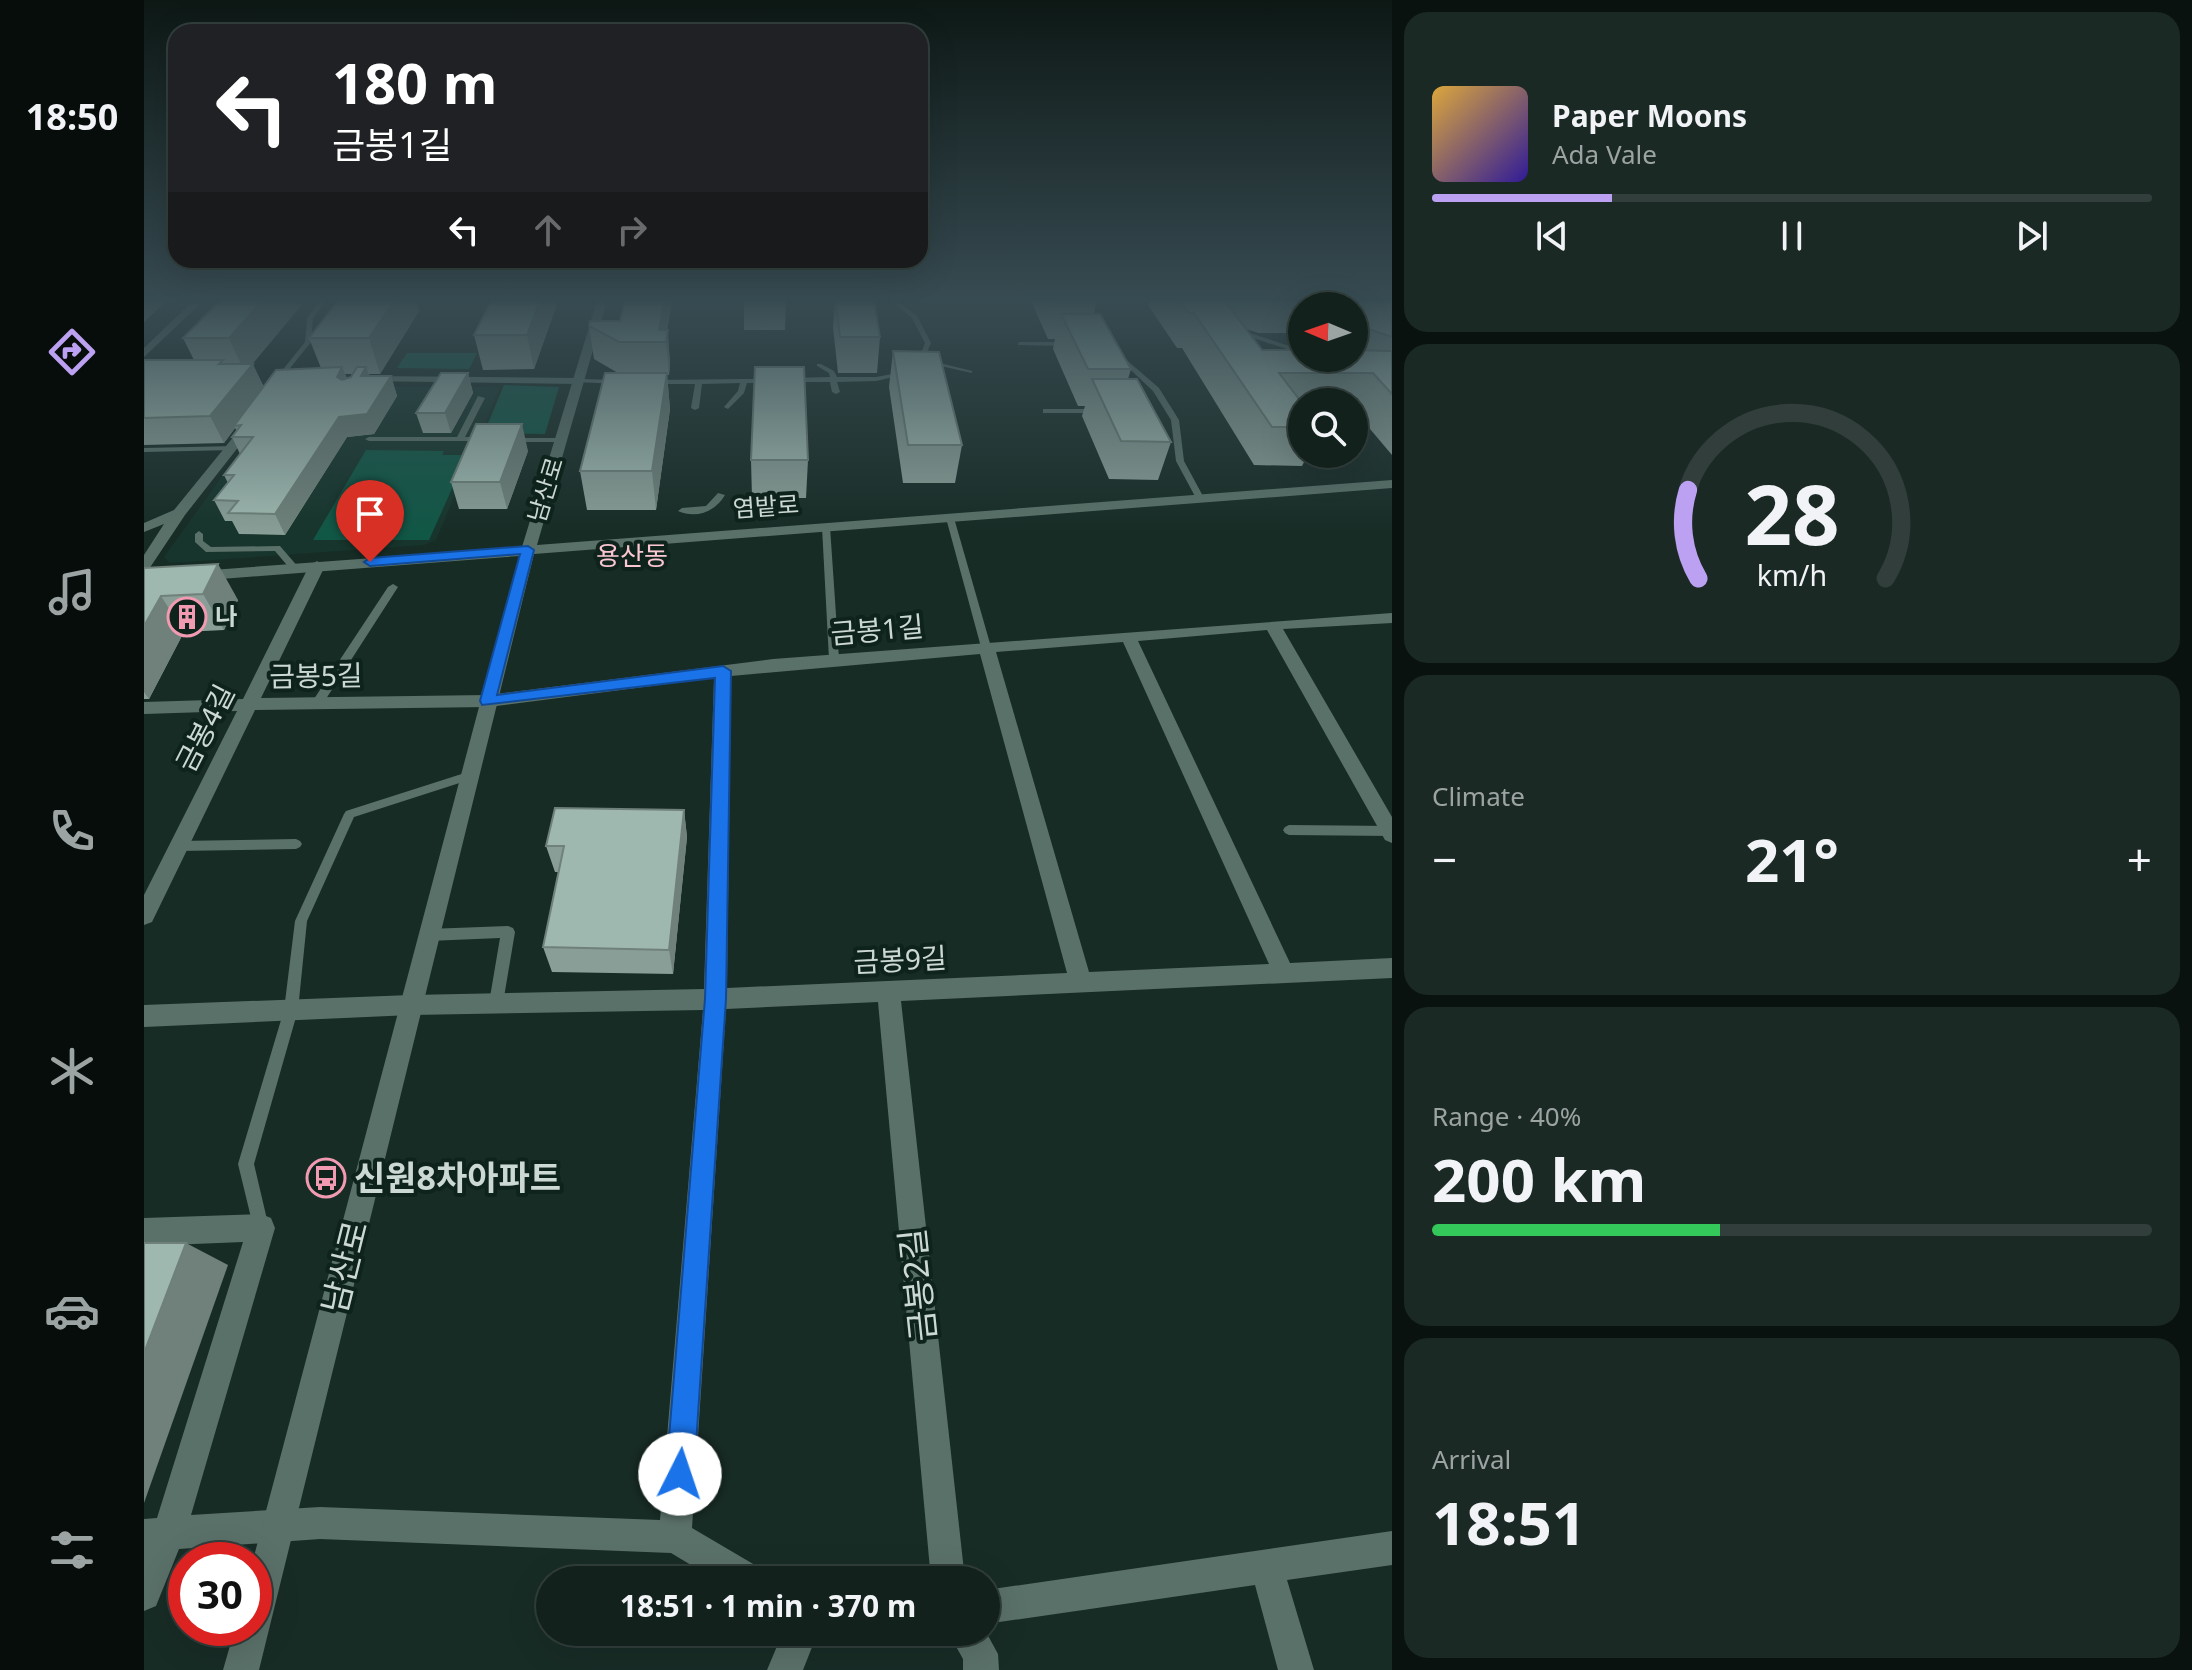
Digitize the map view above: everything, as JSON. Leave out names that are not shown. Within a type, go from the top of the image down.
[{"type":"street","points":[[275,383],[299,379]]},
{"type":"street","points":[[360,382],[579,381]]},
{"type":"street","name":"남산로","points":[[272,1554],[488,701],[528,550],[579,381]]},
{"type":"street","points":[[144,566],[179,513],[258,414]]},
{"type":"street","name":"염밭로","points":[[144,580],[1392,484]]},
{"type":"street","points":[[144,515],[179,513]]},
{"type":"street","points":[[144,528],[179,513]]},
{"type":"street","name":"금봉4길","points":[[144,916],[317,566]]},
{"type":"street","name":"금봉1길","points":[[488,701],[834,659],[1392,618]]},
{"type":"street","points":[[1272,625],[1391,832]]},
{"type":"street","points":[[1128,636],[1284,973]]},
{"type":"street","points":[[986,647],[1081,982]]},
{"type":"street","points":[[675,1537],[715,999],[723,671]]},
{"type":"street","name":"금봉5길","points":[[144,708],[251,703],[488,701]]},
{"type":"street","name":"금봉9길","points":[[411,1005],[715,999],[1392,968]]},
{"type":"street","name":"금봉2길","points":[[888,990],[947,1566]]},
{"type":"street","points":[[144,1016],[411,1005]]},
{"type":"street","points":[[144,1232],[261,1228],[157,1534],[144,1594]]},
{"type":"street","points":[[157,1534],[320,1523],[675,1537],[724,1566]]},
{"type":"street","points":[[1000,1605],[1392,1548]]},
{"type":"street","points":[[1266,1565],[1296,1670]]},
{"type":"street","points":[[241,1670],[247,1646]]},
{"type":"street","points":[[785,1670],[795,1646]]},
{"type":"street","points":[[975,1646],[980,1654],[981,1670]]},
{"type":"lane","points":[[275,383],[278,379]]},
{"type":"lane","points":[[648,382],[855,379]]},
{"type":"lane","points":[[1144,379],[1156,390],[1175,420],[1180,461],[1200,498]]},
{"type":"lane","points":[[834,380],[836,392]]},
{"type":"lane","points":[[579,381],[633,382]]},
{"type":"lane","points":[[728,407],[741,391],[744,381]]},
{"type":"lane","points":[[695,408],[699,382]]},
{"type":"lane","points":[[460,439],[481,398]]},
{"type":"lane","points":[[1046,411],[1108,411]]},
{"type":"lane","points":[[1155,411],[1170,411]]},
{"type":"lane","points":[[369,439],[492,440]]},
{"type":"lane","points":[[507,440],[561,440]]},
{"type":"lane","points":[[144,450],[233,448]]},
{"type":"lane","points":[[682,511],[707,511],[717,504],[721,495]]},
{"type":"lane","points":[[950,518],[986,647]]},
{"type":"lane","points":[[826,527],[834,659]]},
{"type":"lane","points":[[199,534],[199,542],[209,550],[277,548],[294,568]]},
{"type":"lane","points":[[318,702],[393,587]]},
{"type":"lane","points":[[261,1228],[246,1164],[291,1010],[301,921],[350,814],[471,775]]},
{"type":"lane","points":[[1289,830],[1391,832]]},
{"type":"lane","points":[[179,846],[296,844]]},
{"type":"lane","points":[[428,935],[508,932],[496,1003]]},
{"type":"shaded area","points":[[285,389],[499,389],[436,540],[424,545],[170,563],[164,557]]},
{"type":"green space","points":[[504,385],[559,387],[545,434],[484,433]]},
{"type":"green space","points":[[366,450],[444,451],[442,455],[467,455],[429,540],[313,540]]},
{"type":"building","points":[[144,379],[241,379],[210,416],[144,418]]},
{"type":"building","points":[[269,379],[389,379],[367,414],[339,417],[275,514],[228,513],[238,501],[214,500],[234,475],[224,475],[253,437],[232,437],[241,425],[234,426]]},
{"type":"building","points":[[437,379],[465,379],[445,413],[416,413]]},
{"type":"building","points":[[603,379],[666,379],[652,471],[580,471]]},
{"type":"building","points":[[754,379],[805,379],[808,460],[751,460]]},
{"type":"building","points":[[897,379],[946,379],[962,445],[908,445]]},
{"type":"building","points":[[1092,379],[1137,379],[1171,442],[1121,441]]},
{"type":"building","points":[[1239,379],[1284,379],[1290,388],[1288,388],[1288,427],[1272,427]]},
{"type":"building","points":[[1378,379],[1392,379],[1392,394]]},
{"type":"building","points":[[476,424],[522,424],[500,482],[451,482]]},
{"type":"building","points":[[218,564],[203,594],[161,596],[144,626],[144,568]]},
{"type":"building","points":[[555,808],[684,810],[669,950],[543,947],[564,846],[546,846]]},
{"type":"building","points":[[144,1243],[186,1243],[144,1353]]},
{"type":"place","name":"나","points":[[187,617]]},
{"type":"place","name":"신원8차아파트","points":[[326,1178]]},
{"type":"district","name":"용산동","points":[[632,556]]},
{"type":"route","points":[[370,562],[528,550],[488,701],[723,671],[715,999],[680,1474]]}]
